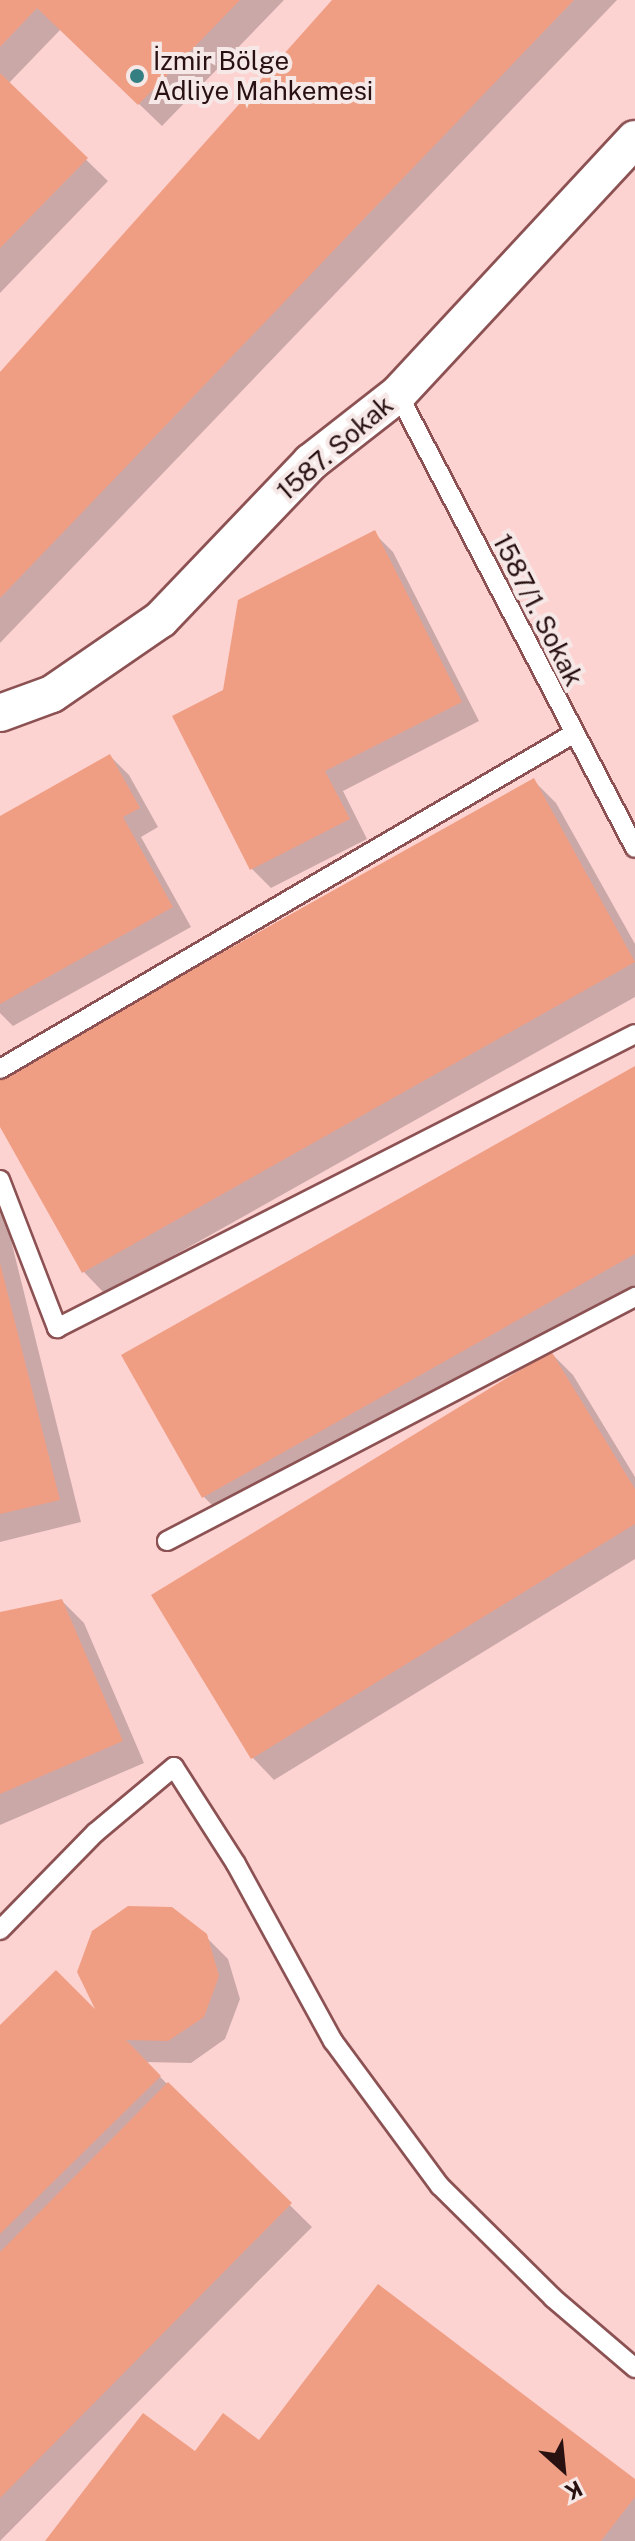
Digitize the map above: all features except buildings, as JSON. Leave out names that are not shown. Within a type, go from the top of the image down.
[{"type":"street","name":"1587. Sokak","points":[[0,713],[52,694],[161,619],[311,462],[398,394],[635,139]]},
{"type":"lane","name":"1587/1. Sokak","points":[[398,394],[635,848]]},
{"type":"lane","points":[[0,1069],[573,734]]},
{"type":"lane","points":[[0,1180],[57,1328],[635,1034]]},
{"type":"lane","points":[[167,1541],[635,1297]]},
{"type":"lane","points":[[0,1930],[95,1833],[174,1767],[236,1864],[333,2041],[440,2186],[553,2298],[635,2368]]},
{"type":"place","name":"İzmir Bölge Adliye Mahkemesi","points":[[137,76]]}]
